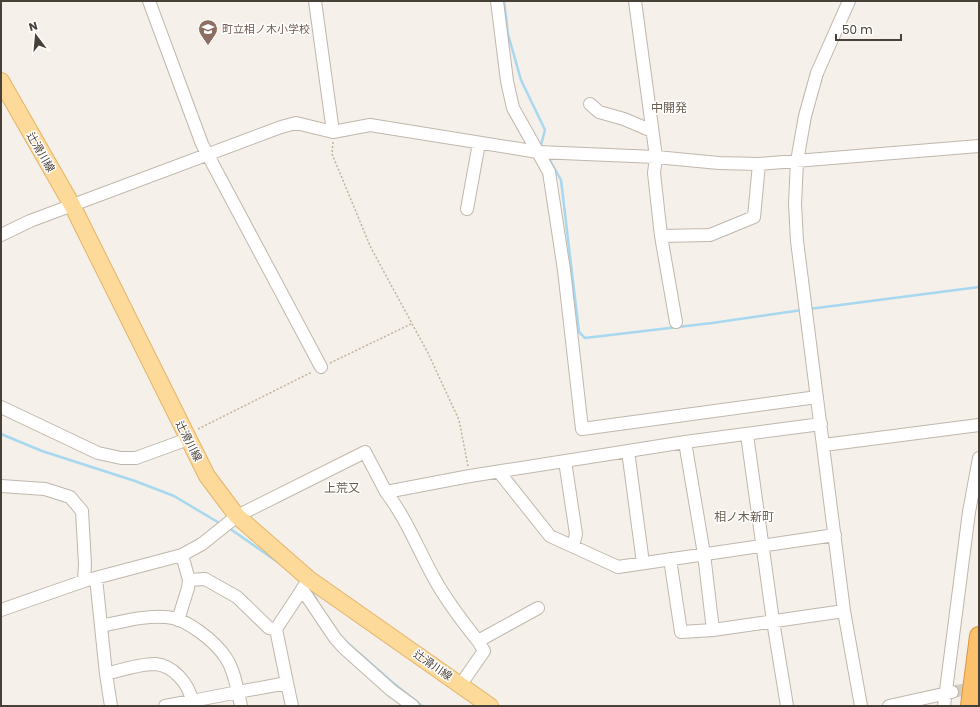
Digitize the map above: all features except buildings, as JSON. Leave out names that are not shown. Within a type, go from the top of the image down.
[{"type":"highway","points":[[970,706],[979,636]]},
{"type":"main road","name":"辻滑川線","points":[[1,80],[72,205],[207,476],[237,516],[306,584],[461,684],[490,706]]},
{"type":"street","points":[[149,1],[202,144],[321,367]]},
{"type":"street","points":[[315,1],[334,132]]},
{"type":"street","points":[[497,1],[507,82],[513,108],[549,172],[564,270],[582,429],[817,396]]},
{"type":"street","points":[[635,1],[656,157],[654,173],[661,236],[676,322]]},
{"type":"street","points":[[849,1],[817,73],[805,116],[797,162],[795,204],[797,241],[844,611],[861,706]]},
{"type":"street","points":[[590,104],[599,112],[652,131]]},
{"type":"street","points":[[1,235],[30,221],[72,205],[281,127],[296,123],[334,132],[370,125],[538,152],[656,157],[719,163],[759,164],[797,162],[979,146]]},
{"type":"street","points":[[467,209],[479,143]]},
{"type":"street","points":[[661,236],[710,235],[754,217],[759,164]]},
{"type":"street","points":[[1,407],[98,453],[121,458],[136,458],[188,439]]},
{"type":"street","points":[[386,492],[470,476],[685,442],[821,424]]},
{"type":"street","points":[[824,445],[979,425]]},
{"type":"street","points":[[747,435],[773,621],[787,706]]},
{"type":"street","points":[[685,442],[704,554],[713,630]]},
{"type":"street","points":[[628,451],[643,563]]},
{"type":"street","points":[[1,610],[84,581],[182,555],[202,544],[237,516],[365,452],[386,492],[395,504],[434,579],[460,618],[478,641],[484,652],[461,684]]},
{"type":"street","points":[[944,706],[949,693],[969,512],[979,458]]},
{"type":"street","points":[[565,461],[576,534],[573,546]]},
{"type":"street","points":[[499,472],[550,536],[618,567],[835,535]]},
{"type":"street","points":[[1,486],[45,489],[70,497],[82,511],[84,581]]},
{"type":"street","points":[[178,620],[189,580],[182,555]]},
{"type":"street","points":[[670,559],[681,632],[713,630],[844,611]]},
{"type":"street","points":[[96,578],[110,706]]},
{"type":"street","points":[[189,580],[205,579],[237,597],[269,628],[276,629]]},
{"type":"street","points":[[292,706],[276,629],[306,584],[335,638],[344,648],[391,690],[413,706]]},
{"type":"street","points":[[478,641],[538,608]]},
{"type":"street","points":[[101,626],[155,617],[167,617],[178,620],[207,638],[225,656],[232,670],[241,706]]},
{"type":"street","points":[[106,674],[156,664],[166,667],[178,675],[186,685],[191,693],[192,701]]},
{"type":"street","points":[[165,706],[287,683]]},
{"type":"street","points":[[889,706],[949,693]]},
{"type":"path","points":[[334,132],[332,154],[371,248],[428,353],[459,420],[470,476]]},
{"type":"path","points":[[188,439],[194,431],[321,367],[411,324]]},
{"type":"waterway","points":[[504,1],[508,34],[521,80],[545,130],[541,145],[543,149]]},
{"type":"waterway","points":[[548,157],[561,180],[579,332],[585,338],[712,323],[802,310]]},
{"type":"waterway","points":[[809,309],[979,287]]},
{"type":"waterway","points":[[1,434],[42,451],[135,481],[174,496],[221,524]]},
{"type":"waterway","points":[[229,528],[279,563]]},
{"type":"waterway","points":[[309,588],[317,600]]},
{"type":"waterway","points":[[343,639],[422,706]]},
{"type":"tunnel","points":[[952,692],[978,687]]},
{"type":"place","name":"町立相ノ木小学校","points":[[208,46]]},
{"type":"district","name":"中開発","points":[[669,107]]},
{"type":"district","name":"上荒又","points":[[342,487]]},
{"type":"district","name":"相ノ木新町","points":[[744,516]]}]
